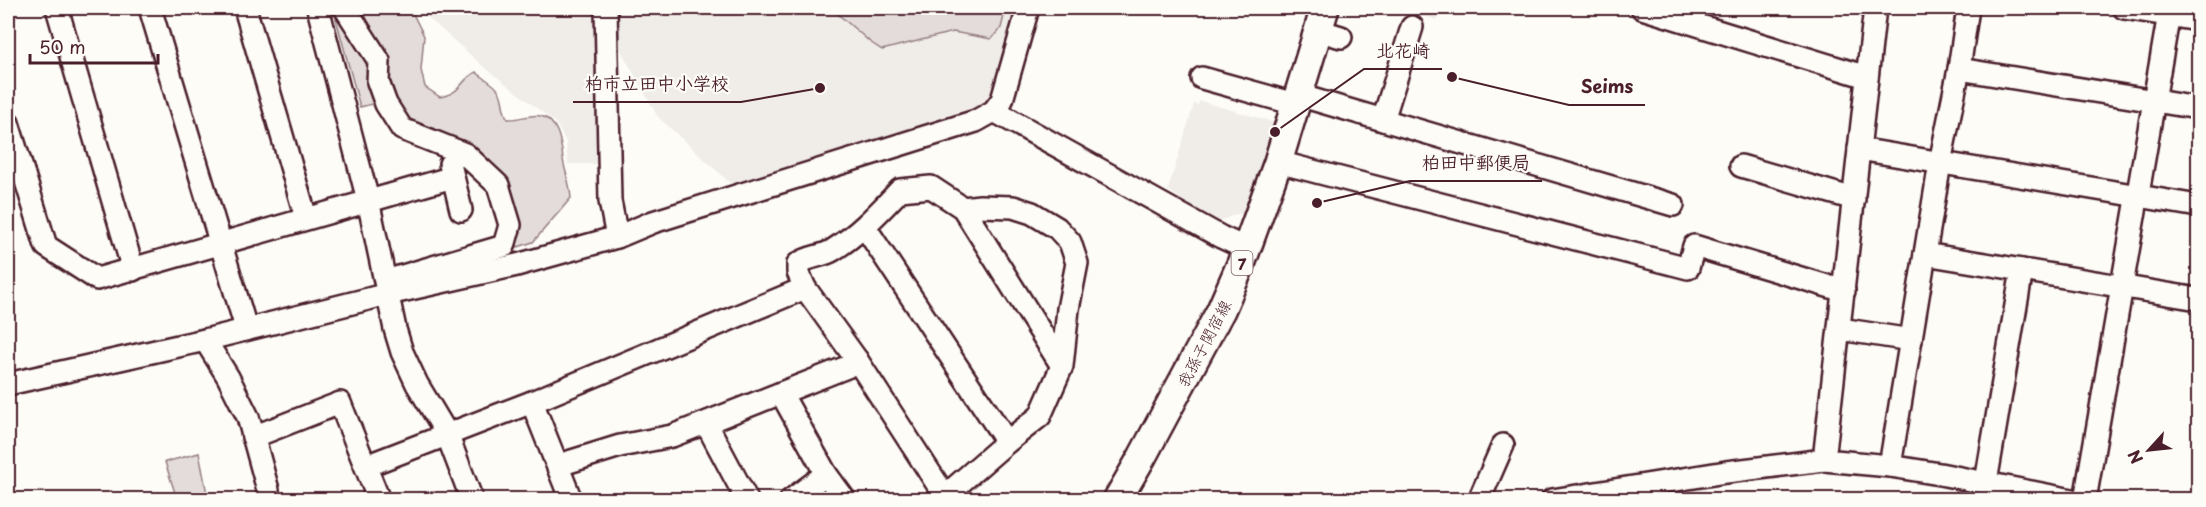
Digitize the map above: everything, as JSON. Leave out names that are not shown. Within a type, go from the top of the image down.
[{"type":"main road","name":"我孫子関宿線","points":[[1117,500],[1221,310],[1247,249],[1297,100],[1328,25]]},
{"type":"street","points":[[57,8],[134,270]]},
{"type":"street","points":[[150,8],[246,328]]},
{"type":"street","points":[[245,8],[306,218]]},
{"type":"street","points":[[318,8],[368,200],[402,352],[417,384],[447,434],[472,500]]},
{"type":"street","points":[[8,384],[205,340],[386,288],[504,246],[510,225],[498,184],[465,154],[402,129],[386,104],[378,82],[379,61],[345,8]]},
{"type":"street","points":[[606,8],[610,201],[618,237]]},
{"type":"street","points":[[386,288],[517,264],[618,237],[652,222],[975,121],[994,111],[1002,100],[1028,8]]},
{"type":"street","points":[[1642,8],[1868,77]]},
{"type":"street","points":[[1824,460],[1875,8]]},
{"type":"street","points":[[1890,466],[1968,8]]},
{"type":"street","points":[[2124,8],[2169,11],[2199,20]]},
{"type":"street","points":[[2085,500],[2169,11]]},
{"type":"street","points":[[1383,120],[1412,27]]},
{"type":"street","points":[[1959,69],[2199,108]]},
{"type":"street","points":[[1202,78],[1383,120],[1673,206]]},
{"type":"street","points":[[994,111],[1210,231],[1247,249]]},
{"type":"street","points":[[8,123],[14,167],[46,246],[97,279],[453,177]]},
{"type":"street","points":[[446,146],[461,210]]},
{"type":"street","points":[[1859,149],[2199,206]]},
{"type":"street","points":[[1278,162],[1688,268],[1694,246],[1844,291]]},
{"type":"street","points":[[1741,166],[1854,199]]},
{"type":"street","points":[[963,208],[1013,207],[1032,213],[1057,228],[1070,242],[1077,263],[1068,309],[1062,366],[1040,416],[944,498],[857,360],[805,288],[798,272],[798,264],[804,259],[830,252],[865,226],[900,190],[931,187],[963,208],[1062,366]]},
{"type":"street","points":[[865,226],[1007,442]]},
{"type":"street","points":[[1926,254],[2199,299]]},
{"type":"street","points":[[1986,482],[2022,270]]},
{"type":"street","points":[[366,466],[532,402],[805,288]]},
{"type":"street","points":[[1840,329],[1911,340]]},
{"type":"street","points":[[205,340],[228,377],[248,417],[268,490],[268,500]]},
{"type":"street","points":[[559,465],[620,446],[672,436],[847,367],[857,360]]},
{"type":"street","points":[[781,393],[826,474],[845,500]]},
{"type":"street","points":[[532,402],[571,500]]},
{"type":"street","points":[[253,436],[340,403],[379,500]]},
{"type":"street","points":[[706,423],[747,500]]},
{"type":"street","points":[[1479,500],[1503,444]]},
{"type":"street","points":[[1552,500],[1726,472],[1824,460],[1890,466],[1986,482],[2072,500]]},
{"type":"street","points":[[791,500],[826,474]]},
{"type":"shaded area","points":[[333,8],[341,8],[374,62],[380,102],[360,107]]},
{"type":"shaded area","points":[[359,8],[410,8],[424,36],[421,70],[425,87],[440,97],[453,93],[470,75],[476,72],[499,91],[508,119],[537,115],[548,119],[553,124],[561,144],[571,198],[533,242],[518,247],[502,178],[434,128],[415,125],[409,121],[391,91],[384,55],[365,15]]},
{"type":"shaded area","points":[[417,8],[597,8],[601,164],[568,164],[566,142],[556,123],[482,65]]},
{"type":"shaded area","points":[[610,8],[1023,8],[990,106],[737,189],[658,117],[619,47],[617,27]]},
{"type":"shaded area","points":[[831,8],[1006,8],[1001,28],[991,39],[953,32],[882,50]]},
{"type":"shaded area","points":[[1397,8],[1441,8],[1437,20]]},
{"type":"shaded area","points":[[1200,101],[1276,123],[1247,213],[1236,214],[1222,220],[1218,225],[1168,190],[1194,104],[1198,105]]},
{"type":"shaded area","points":[[199,453],[208,499],[177,499],[165,462]]},
{"type":"place","name":"Seims","points":[[1452,77]]},
{"type":"place","name":"柏市立田中小学校","points":[[820,88]]},
{"type":"place","name":"北花崎","points":[[1275,132]]},
{"type":"place","name":"柏田中郵便局","points":[[1317,203]]}]
